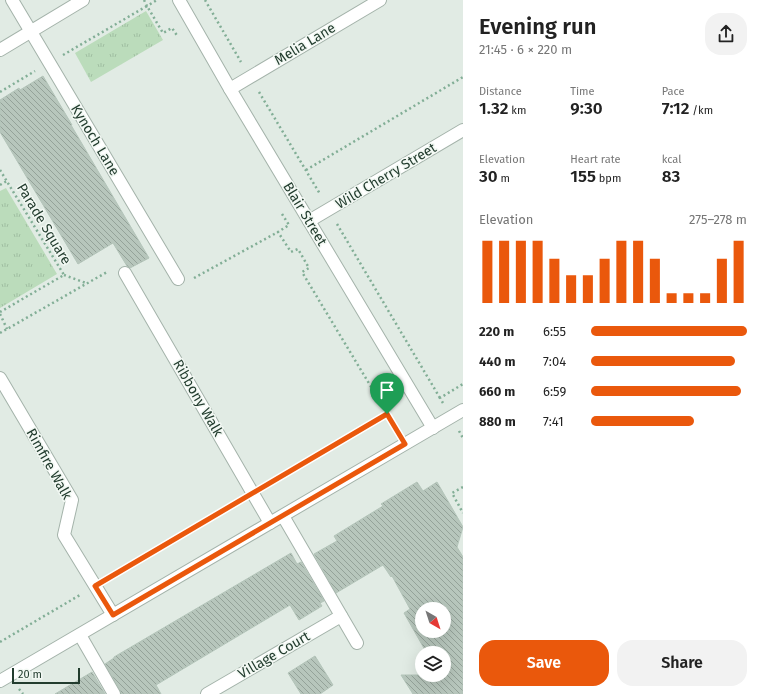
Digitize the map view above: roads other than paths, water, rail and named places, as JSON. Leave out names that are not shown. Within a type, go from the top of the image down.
[{"type":"street","name":"Kynoch Lane","points":[[12,0],[178,279]]},
{"type":"street","points":[[0,50],[83,0]]},
{"type":"street","name":"Blair Street","points":[[179,0],[230,89],[432,428]]},
{"type":"street","name":"Melia Lane","points":[[230,89],[380,0]]},
{"type":"street","name":"Wild Cherry Street","points":[[309,221],[463,130]]},
{"type":"street","name":"Ribbony Walk","points":[[125,274],[270,523]]},
{"type":"street","name":"Rimfire Walk","points":[[0,378],[72,500],[64,535],[113,615]]},
{"type":"street","points":[[0,681],[463,410]]},
{"type":"street","points":[[283,516],[357,643]]},
{"type":"street","name":"Village Court","points":[[207,694],[341,616]]},
{"type":"street","points":[[80,635],[114,694]]}]
